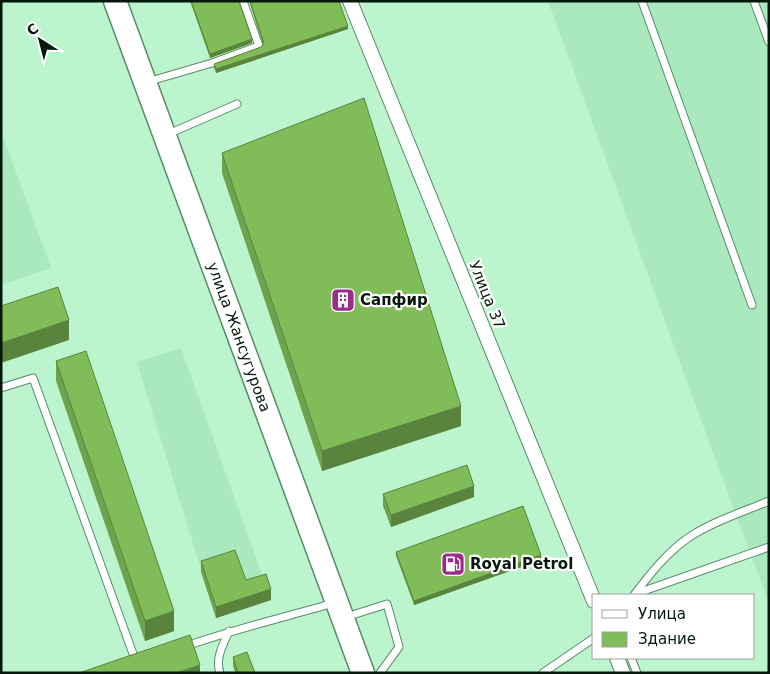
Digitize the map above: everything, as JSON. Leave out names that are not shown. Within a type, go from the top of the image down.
[{"type":"main road","name":"улица Жансугурова","points":[[115,1],[341,609],[363,673]]},
{"type":"street","name":"Улица 37","points":[[350,1],[592,596]]},
{"type":"street","points":[[617,659],[623,673]]},
{"type":"lane","points":[[144,82],[212,63],[259,46],[242,1]]},
{"type":"lane","points":[[642,1],[752,305]]},
{"type":"lane","points":[[754,1],[769,42]]},
{"type":"lane","points":[[164,136],[237,104]]},
{"type":"lane","points":[[1,388],[33,378],[132,664],[145,660]]},
{"type":"lane","points":[[635,594],[666,557],[690,537],[722,520],[769,501]]},
{"type":"lane","points":[[637,594],[769,548]]},
{"type":"lane","points":[[182,647],[229,631],[341,609],[387,604],[399,647],[380,673]]},
{"type":"lane","points":[[220,673],[217,664],[229,631]]},
{"type":"lane","points":[[543,673],[592,639]]},
{"type":"lane","points":[[632,659],[637,673]]},
{"type":"shaded area","points":[[548,1],[769,1],[769,603],[734,510]]},
{"type":"shaded area","points":[[1,131],[51,268],[1,285]]},
{"type":"shaded area","points":[[181,348],[271,600],[216,618],[137,362]]},
{"type":"building","points":[[191,1],[239,1],[252,39],[210,54]]},
{"type":"building","points":[[250,1],[339,1],[348,26],[216,69],[214,64],[261,47],[264,43]]},
{"type":"building","name":"Сапфир","points":[[364,98],[461,406],[322,451],[222,153]]},
{"type":"building","points":[[58,287],[69,320],[1,343],[1,306]]},
{"type":"building","points":[[86,351],[174,611],[145,621],[56,361]]},
{"type":"building","points":[[467,465],[474,486],[391,515],[383,494]]},
{"type":"building","points":[[523,506],[541,555],[414,601],[396,552]]},
{"type":"building","points":[[235,550],[246,580],[266,574],[271,589],[216,607],[201,561]]},
{"type":"building","points":[[190,635],[200,665],[176,673],[79,673]]},
{"type":"building","points":[[247,652],[255,673],[238,673],[233,657]]},
{"type":"place","name":"Сапфир","points":[[343,300]]},
{"type":"place","name":"Royal Petrol","points":[[453,564]]}]
